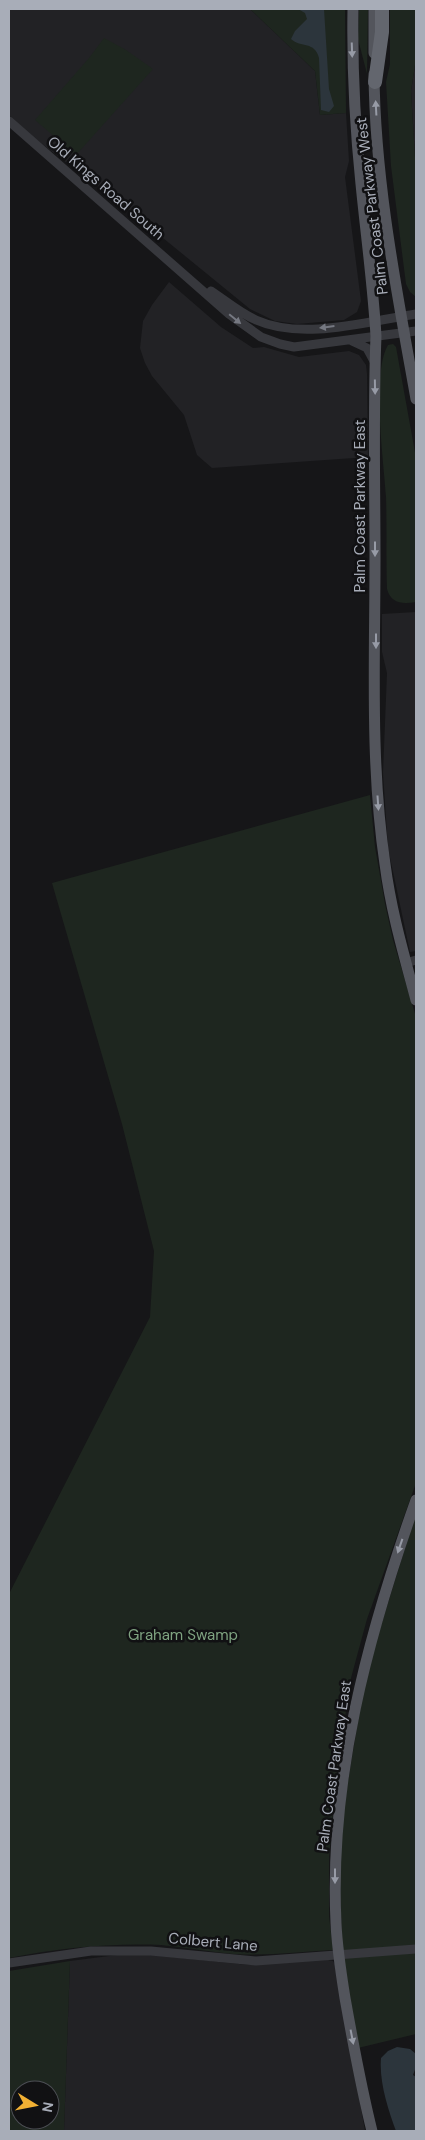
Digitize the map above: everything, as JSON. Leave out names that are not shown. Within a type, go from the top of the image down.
[{"type":"highway","points":[[374,82],[382,32],[382,9]]},
{"type":"main road","name":"Palm Coast Parkway East","points":[[353,9],[352,44],[356,130],[376,336],[377,786],[385,866],[395,922],[411,962],[416,1000]]},
{"type":"main road","name":"Palm Coast Parkway West","points":[[374,9],[374,82],[378,141],[390,247],[416,399]]},
{"type":"main road","name":"Palm Coast Parkway East","points":[[372,2131],[351,2036],[338,1954],[335,1914],[335,1855],[342,1793],[356,1703],[378,1615],[416,1500]]},
{"type":"street","name":"Old Kings Road South","points":[[9,121],[186,275]]},
{"type":"street","points":[[186,275],[251,318],[275,326],[310,329],[416,314]]},
{"type":"street","points":[[186,275],[240,323],[268,340],[294,346],[416,331]]},
{"type":"street","points":[[349,340],[367,348],[375,362]]},
{"type":"street","name":"Colbert Lane","points":[[9,1963],[60,1954],[100,1951],[158,1951],[248,1961],[416,1949]]},
{"type":"shaded area","points":[[9,9],[250,9],[315,71],[320,115],[346,113],[349,161],[345,177],[361,301],[357,312],[344,320],[297,324],[275,321],[250,309],[125,207],[29,134],[9,115]]},
{"type":"shaded area","points":[[298,9],[324,9],[329,89],[334,106],[329,112],[321,110],[319,58],[317,53],[311,47],[291,39],[295,31],[307,19],[305,13]]},
{"type":"shaded area","points":[[416,59],[416,174],[411,91]]},
{"type":"shaded area","points":[[169,282],[221,327],[253,348],[264,347],[299,357],[349,351],[359,355],[366,365],[367,374],[368,457],[212,468],[197,455],[184,415],[152,376],[140,348],[143,321]]},
{"type":"shaded area","points":[[416,612],[416,951],[410,952],[388,848],[383,773],[387,673],[382,652],[382,614]]},
{"type":"shaded area","points":[[125,1954],[248,1965],[324,1959],[333,1961],[336,1965],[365,2131],[64,2131],[70,1961]]},
{"type":"shaded area","points":[[397,2047],[410,2049],[416,2054],[416,2067],[413,2075],[416,2077],[416,2131],[396,2131],[385,2095],[381,2076],[381,2058],[388,2051]]},
{"type":"green space","points":[[250,9],[345,9],[346,113],[320,115],[315,71]]},
{"type":"green space","points":[[359,9],[368,9],[367,74],[358,39]]},
{"type":"green space","points":[[390,9],[416,9],[416,59],[411,91],[416,174],[416,297],[410,292],[406,284],[391,166],[386,82],[390,64]]},
{"type":"green space","points":[[104,38],[126,50],[153,69],[76,155],[35,120]]},
{"type":"green space","points":[[393,344],[396,347],[416,458],[416,602],[407,603],[398,602],[391,598],[387,589],[386,497],[379,396],[383,358],[388,345]]},
{"type":"green space","name":"Graham Swamp","points":[[370,795],[375,847],[385,904],[393,940],[416,1017],[416,1483],[367,1619],[351,1678],[336,1777],[329,1857],[329,1916],[333,1950],[283,1954],[246,1954],[161,1945],[123,1945],[46,1951],[9,1958],[9,1594],[150,1317],[154,1251],[122,1124],[52,883]]},
{"type":"green space","points":[[416,1513],[416,2034],[358,2048],[342,1946],[339,1849],[362,1698],[378,1635]]},
{"type":"green space","points":[[70,1961],[64,2131],[9,2131],[9,1971]]}]
